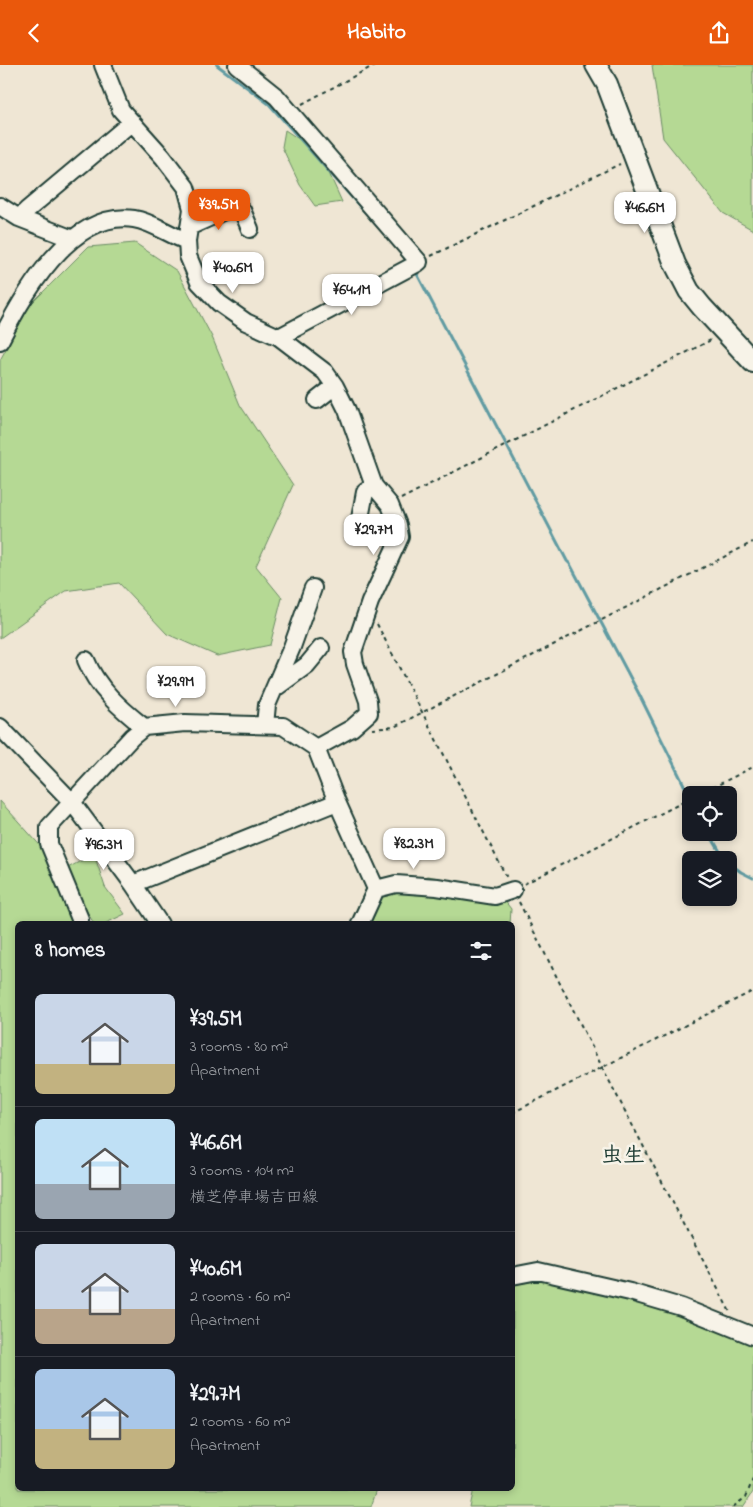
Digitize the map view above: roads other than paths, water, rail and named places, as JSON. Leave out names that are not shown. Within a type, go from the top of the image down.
[{"type":"main road","points":[[600,68],[681,277],[702,307],[753,362]]},
{"type":"street","points":[[103,65],[121,110],[186,187],[192,209],[188,234],[188,256],[199,282],[218,303],[246,322],[279,337],[325,372],[335,385],[347,410],[374,486],[390,505],[398,525],[400,537],[368,606],[354,652],[355,664],[368,701],[369,713],[352,728],[316,748]]},
{"type":"street","points":[[237,65],[277,97],[416,264],[279,337]]},
{"type":"street","points":[[19,218],[132,122]]},
{"type":"street","points":[[0,206],[19,218],[73,239]]},
{"type":"street","points":[[0,341],[22,302],[49,261],[73,239],[97,224],[112,219],[124,218],[145,222],[177,238],[188,234],[231,208],[242,210],[250,229]]},
{"type":"street","points":[[317,400],[335,385]]},
{"type":"street","points":[[357,534],[365,492],[374,486]]},
{"type":"street","points":[[265,725],[267,705],[292,647],[313,588]]},
{"type":"street","points":[[274,689],[306,665],[321,648]]},
{"type":"street","points":[[86,660],[105,691],[122,709],[144,727]]},
{"type":"street","points":[[80,919],[49,844],[49,827],[132,737],[144,727],[185,723],[283,726],[316,748],[337,802],[376,889],[361,921]]},
{"type":"street","points":[[0,727],[72,802],[158,921]]},
{"type":"street","points":[[133,884],[337,802]]},
{"type":"street","points":[[376,889],[396,884],[437,887],[495,896],[513,890]]},
{"type":"street","points":[[515,1275],[538,1271],[630,1292],[681,1307],[746,1333]]},
{"type":"waterway","points":[[217,65],[269,104],[387,237]]},
{"type":"waterway","points":[[415,270],[567,561],[639,694],[685,786]]},
{"type":"waterway","points":[[714,841],[720,851]]},
{"type":"waterway","points":[[737,869],[753,878]]},
{"type":"district","name":"虫生","points":[[623,1157]]}]
